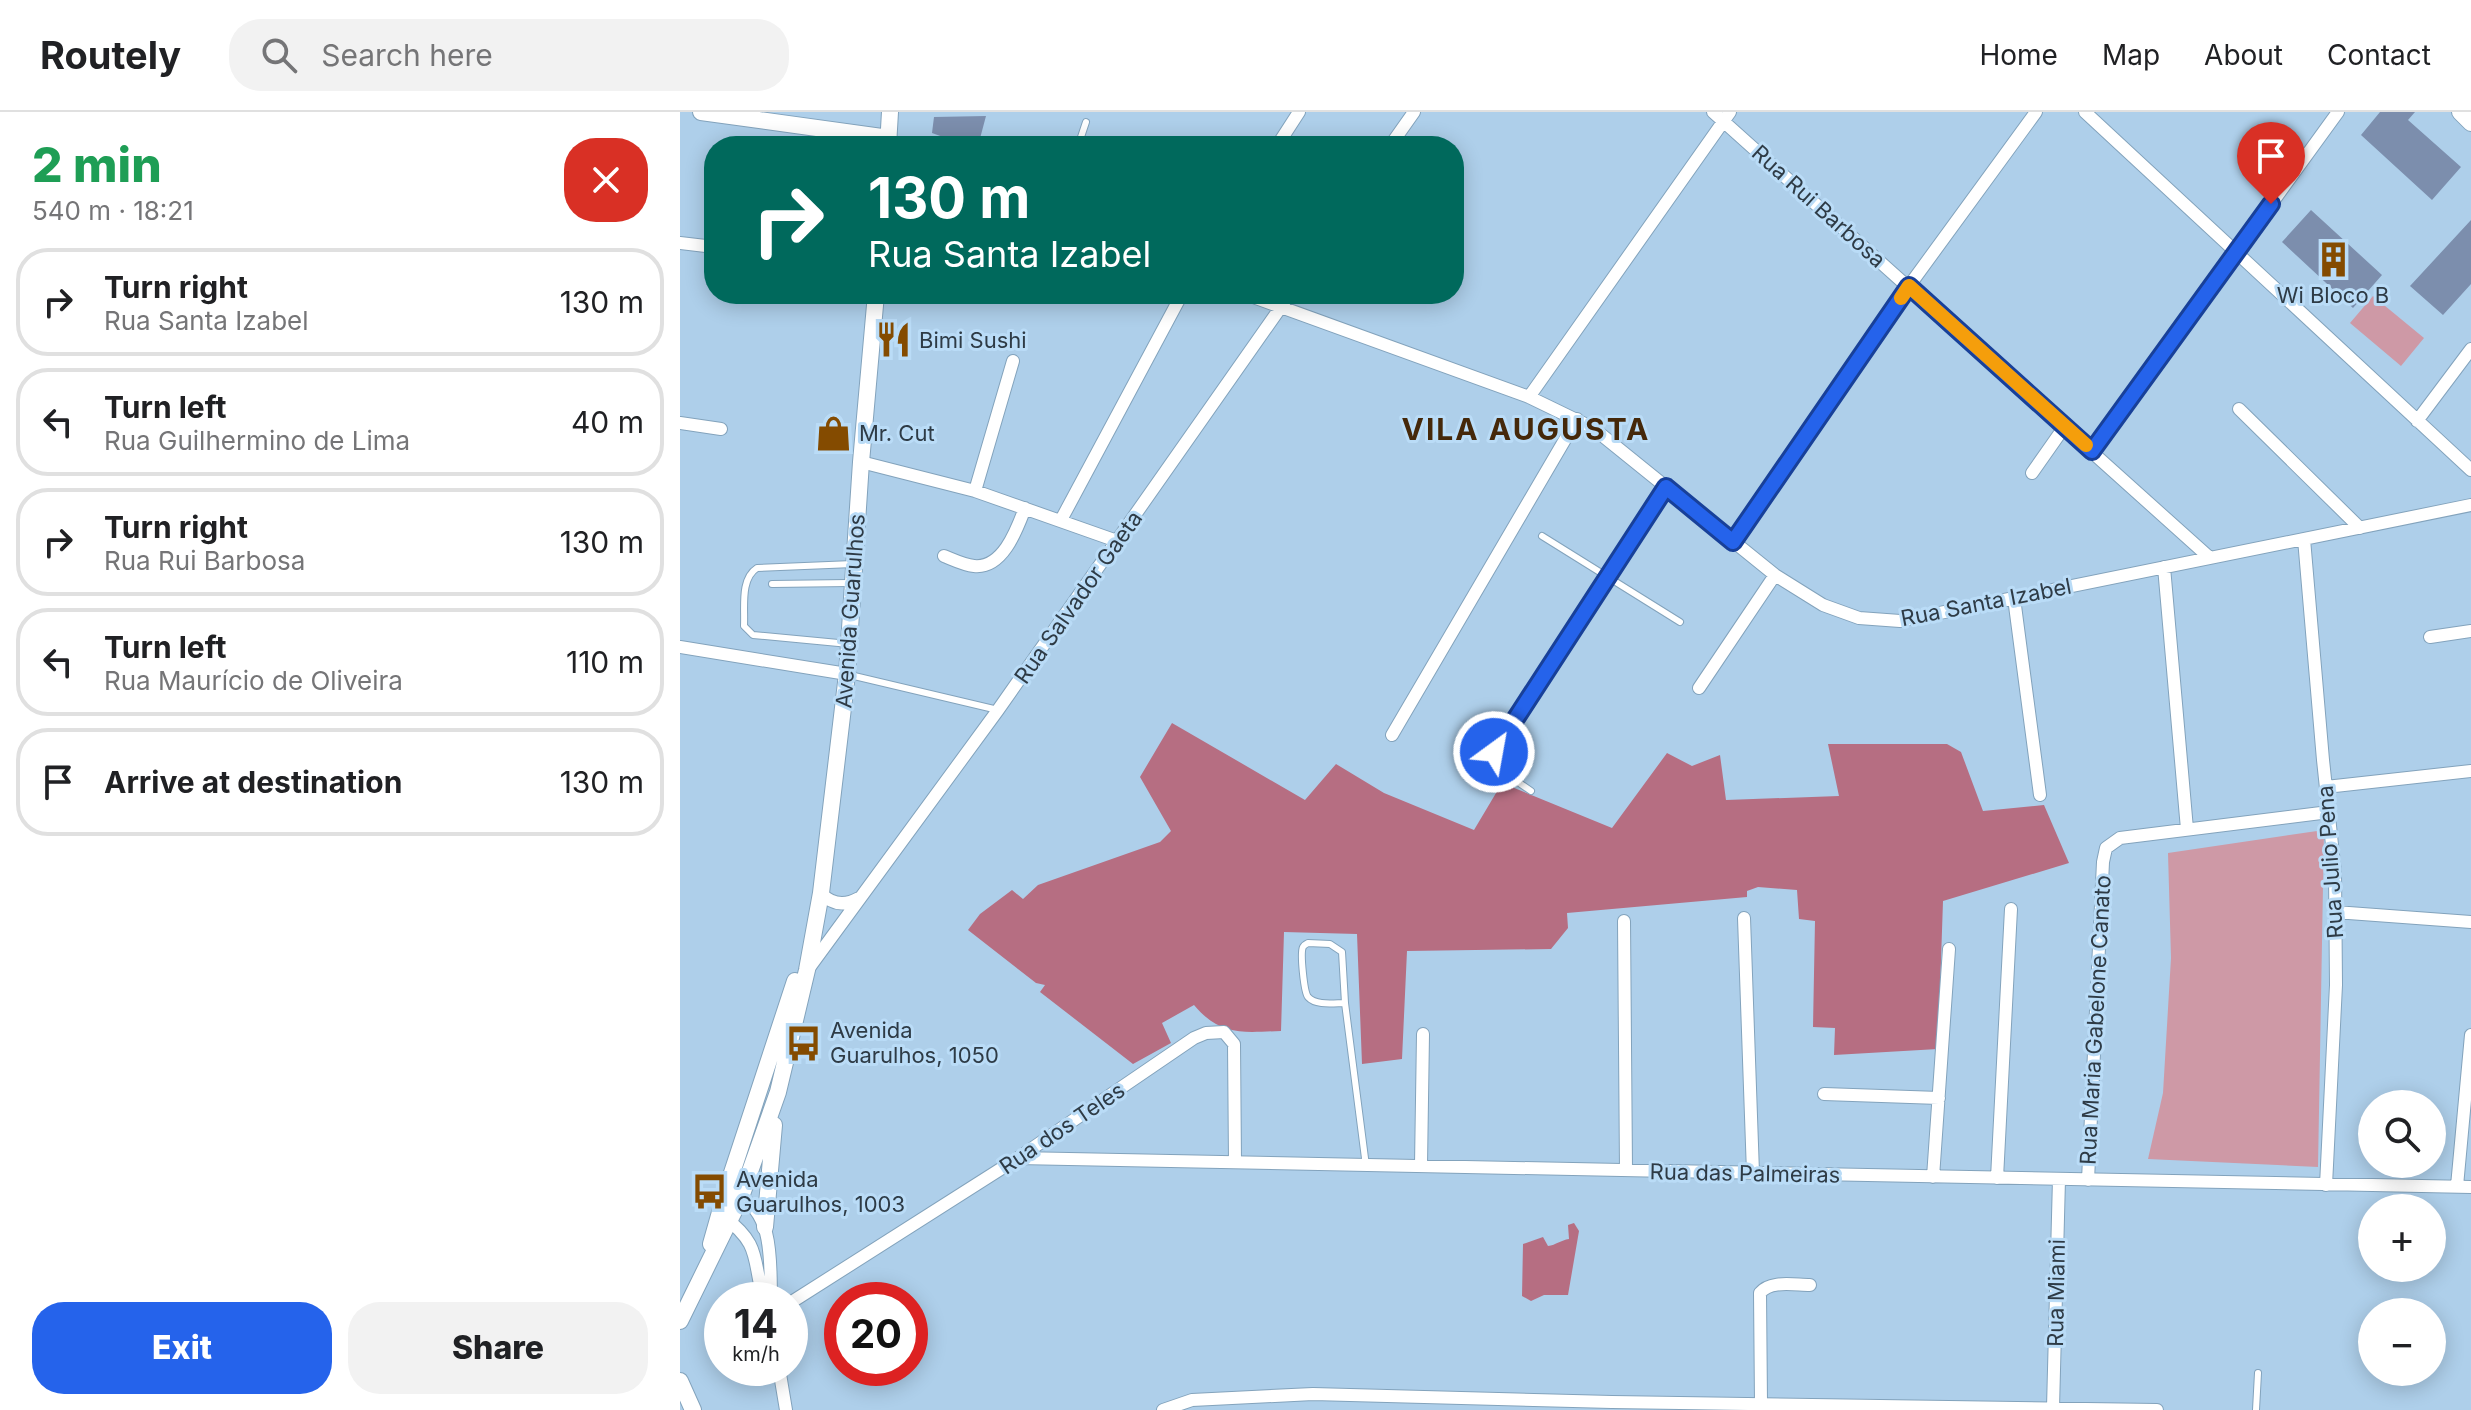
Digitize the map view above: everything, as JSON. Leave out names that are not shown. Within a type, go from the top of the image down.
[{"type":"main road","points":[[701,112],[851,136]]},
{"type":"main road","points":[[888,136],[890,112]]},
{"type":"main road","points":[[2460,112],[2471,123]]},
{"type":"main road","name":"Avenida Guarulhos","points":[[733,1194],[778,1092],[807,970],[821,893],[847,674],[875,304]]},
{"type":"main road","name":"Avenida Guarulhos","points":[[680,1321],[725,1218],[815,927]]},
{"type":"main road","points":[[765,1227],[778,1092]]},
{"type":"main road","points":[[680,1381],[693,1410]]},
{"type":"street","points":[[1283,136],[1299,112]]},
{"type":"street","points":[[1397,136],[1414,112]]},
{"type":"street","points":[[1733,542],[1909,286],[2036,112]]},
{"type":"street","points":[[2085,112],[2471,470]]},
{"type":"street","points":[[2092,451],[2338,112]]},
{"type":"street","points":[[1529,397],[1722,115]]},
{"type":"street","name":"Rua Rui Barbosa","points":[[1722,115],[2210,558]]},
{"type":"street","points":[[680,243],[704,246]]},
{"type":"street","points":[[1061,520],[1177,304]]},
{"type":"street","name":"Rua Santa Izabel","points":[[1276,304],[1529,397],[1577,419],[1593,428],[1775,575],[1823,605],[1859,618],[1900,621],[2471,505]]},
{"type":"street","name":"Rua Salvador Gaeta","points":[[807,970],[998,710],[1282,306]]},
{"type":"street","points":[[2417,421],[2471,349]]},
{"type":"street","points":[[975,491],[1013,361]]},
{"type":"street","points":[[2239,409],[2360,528]]},
{"type":"street","points":[[1392,735],[1577,419]]},
{"type":"street","points":[[680,423],[721,429]]},
{"type":"street","points":[[2032,473],[2065,426]]},
{"type":"street","points":[[861,462],[975,491],[1117,541]]},
{"type":"street","points":[[944,556],[977,567],[987,565],[1001,554],[1010,541],[1025,508]]},
{"type":"street","name":"Rua Julio Pena","points":[[2304,539],[2335,873],[2336,985],[2326,1185]]},
{"type":"street","points":[[2164,567],[2187,829]]},
{"type":"street","points":[[1699,688],[1775,575]]},
{"type":"street","points":[[2014,598],[2040,795]]},
{"type":"street","points":[[2430,637],[2471,631]]},
{"type":"street","points":[[680,647],[847,674]]},
{"type":"street","points":[[2326,787],[2471,771]]},
{"type":"street","name":"Rua Maria Gabelone Canato","points":[[2088,1180],[2104,854],[2109,845],[2120,838],[2329,812]]},
{"type":"street","points":[[821,893],[830,901],[840,904],[852,902],[861,896]]},
{"type":"street","points":[[1997,1178],[2011,909]]},
{"type":"street","points":[[2335,912],[2471,922]]},
{"type":"street","points":[[1744,918],[1753,1173]]},
{"type":"street","points":[[1624,921],[1626,1170]]},
{"type":"street","points":[[1933,1177],[1949,949]]},
{"type":"street","name":"Rua dos Teles","points":[[808,1292],[1018,1158],[1194,1038],[1216,1031],[1224,1032],[1234,1044],[1235,1162]]},
{"type":"street","points":[[1421,1165],[1423,1034]]},
{"type":"street","points":[[2457,1186],[2471,1035]]},
{"type":"street","points":[[1824,1094],[1939,1098]]},
{"type":"street","name":"Rua das Palmeiras","points":[[1018,1158],[2471,1187]]},
{"type":"street","name":"Rua Miami","points":[[2053,1408],[2059,1179]]},
{"type":"street","points":[[733,1194],[757,1210],[765,1227],[770,1282]]},
{"type":"street","points":[[725,1218],[751,1243],[760,1282]]},
{"type":"street","points":[[1761,1403],[1761,1290],[1777,1285],[1810,1285]]},
{"type":"street","points":[[782,1386],[786,1410]]},
{"type":"street","points":[[1163,1410],[1192,1400],[1283,1396],[1437,1404],[1761,1403],[2157,1410]]},
{"type":"lane","points":[[1081,136],[1086,122]]},
{"type":"lane","points":[[1531,791],[1499,769],[1494,752],[1666,487]]},
{"type":"lane","points":[[1542,536],[1680,622]]},
{"type":"lane","points":[[849,644],[753,635],[744,626],[747,579],[757,568],[854,564]]},
{"type":"lane","points":[[772,584],[853,583]]},
{"type":"lane","points":[[847,674],[998,710]]},
{"type":"lane","points":[[1345,1003],[1309,999],[1305,992],[1302,953],[1308,943],[1330,944],[1342,952],[1345,1003],[1366,1166]]},
{"type":"lane","points":[[2256,1410],[2258,1373]]},
{"type":"shaded area","points":[[2373,296],[2424,338],[2401,366],[2350,323]]},
{"type":"shaded area","points":[[1172,723],[1305,800],[1336,764],[1384,793],[1474,830],[1502,783],[1612,828],[1667,753],[1692,766],[1720,755],[1726,800],[1839,796],[1828,744],[1947,744],[1961,752],[1983,811],[2044,805],[2069,863],[1943,901],[1938,1049],[1834,1055],[1835,1028],[1813,1027],[1815,921],[1799,919],[1797,890],[1758,887],[1747,891],[1747,897],[1567,913],[1568,928],[1551,949],[1407,951],[1402,1059],[1362,1064],[1357,934],[1284,932],[1281,1031],[1244,1032],[1223,1028],[1194,1005],[1162,1023],[1171,1043],[1133,1064],[1040,992],[1045,985],[1036,983],[968,930],[980,914],[1012,890],[1023,899],[1038,885],[1160,842],[1171,831],[1140,777]]},
{"type":"shaded area","points":[[2324,830],[2318,1167],[2148,1159],[2163,1093],[2171,958],[2168,853]]},
{"type":"shaded area","points":[[1574,1223],[1579,1231],[1568,1295],[1544,1295],[1531,1301],[1522,1296],[1523,1244],[1543,1237],[1548,1246],[1569,1239],[1568,1225]]},
{"type":"building","points":[[2380,112],[2415,112],[2408,120],[2461,167],[2432,200],[2361,135]]},
{"type":"building","points":[[986,116],[981,136],[940,136],[932,133],[934,117]]},
{"type":"building","name":"Wi Bloco B","points":[[2311,210],[2382,275],[2353,308],[2282,242]]},
{"type":"building","points":[[2471,220],[2471,284],[2443,315],[2410,286]]},
{"type":"slow traffic","points":[[1901,298],[1909,286],[2086,445]]},
{"type":"place","name":"Wi Bloco B","points":[[2333,259]]},
{"type":"place","name":"Bimi Sushi","points":[[893,340]]},
{"type":"place","name":"Mr. Cut","points":[[833,433]]},
{"type":"place","name":"Avenida Guarulhos, 1050","points":[[804,1043]]},
{"type":"place","name":"Avenida Guarulhos, 1003","points":[[710,1192]]},
{"type":"district","name":"VILA AUGUSTA","points":[[1526,430]]},
{"type":"route","points":[[1494,752],[1666,487],[1733,542],[1909,286],[2092,451],[2271,204]]}]
